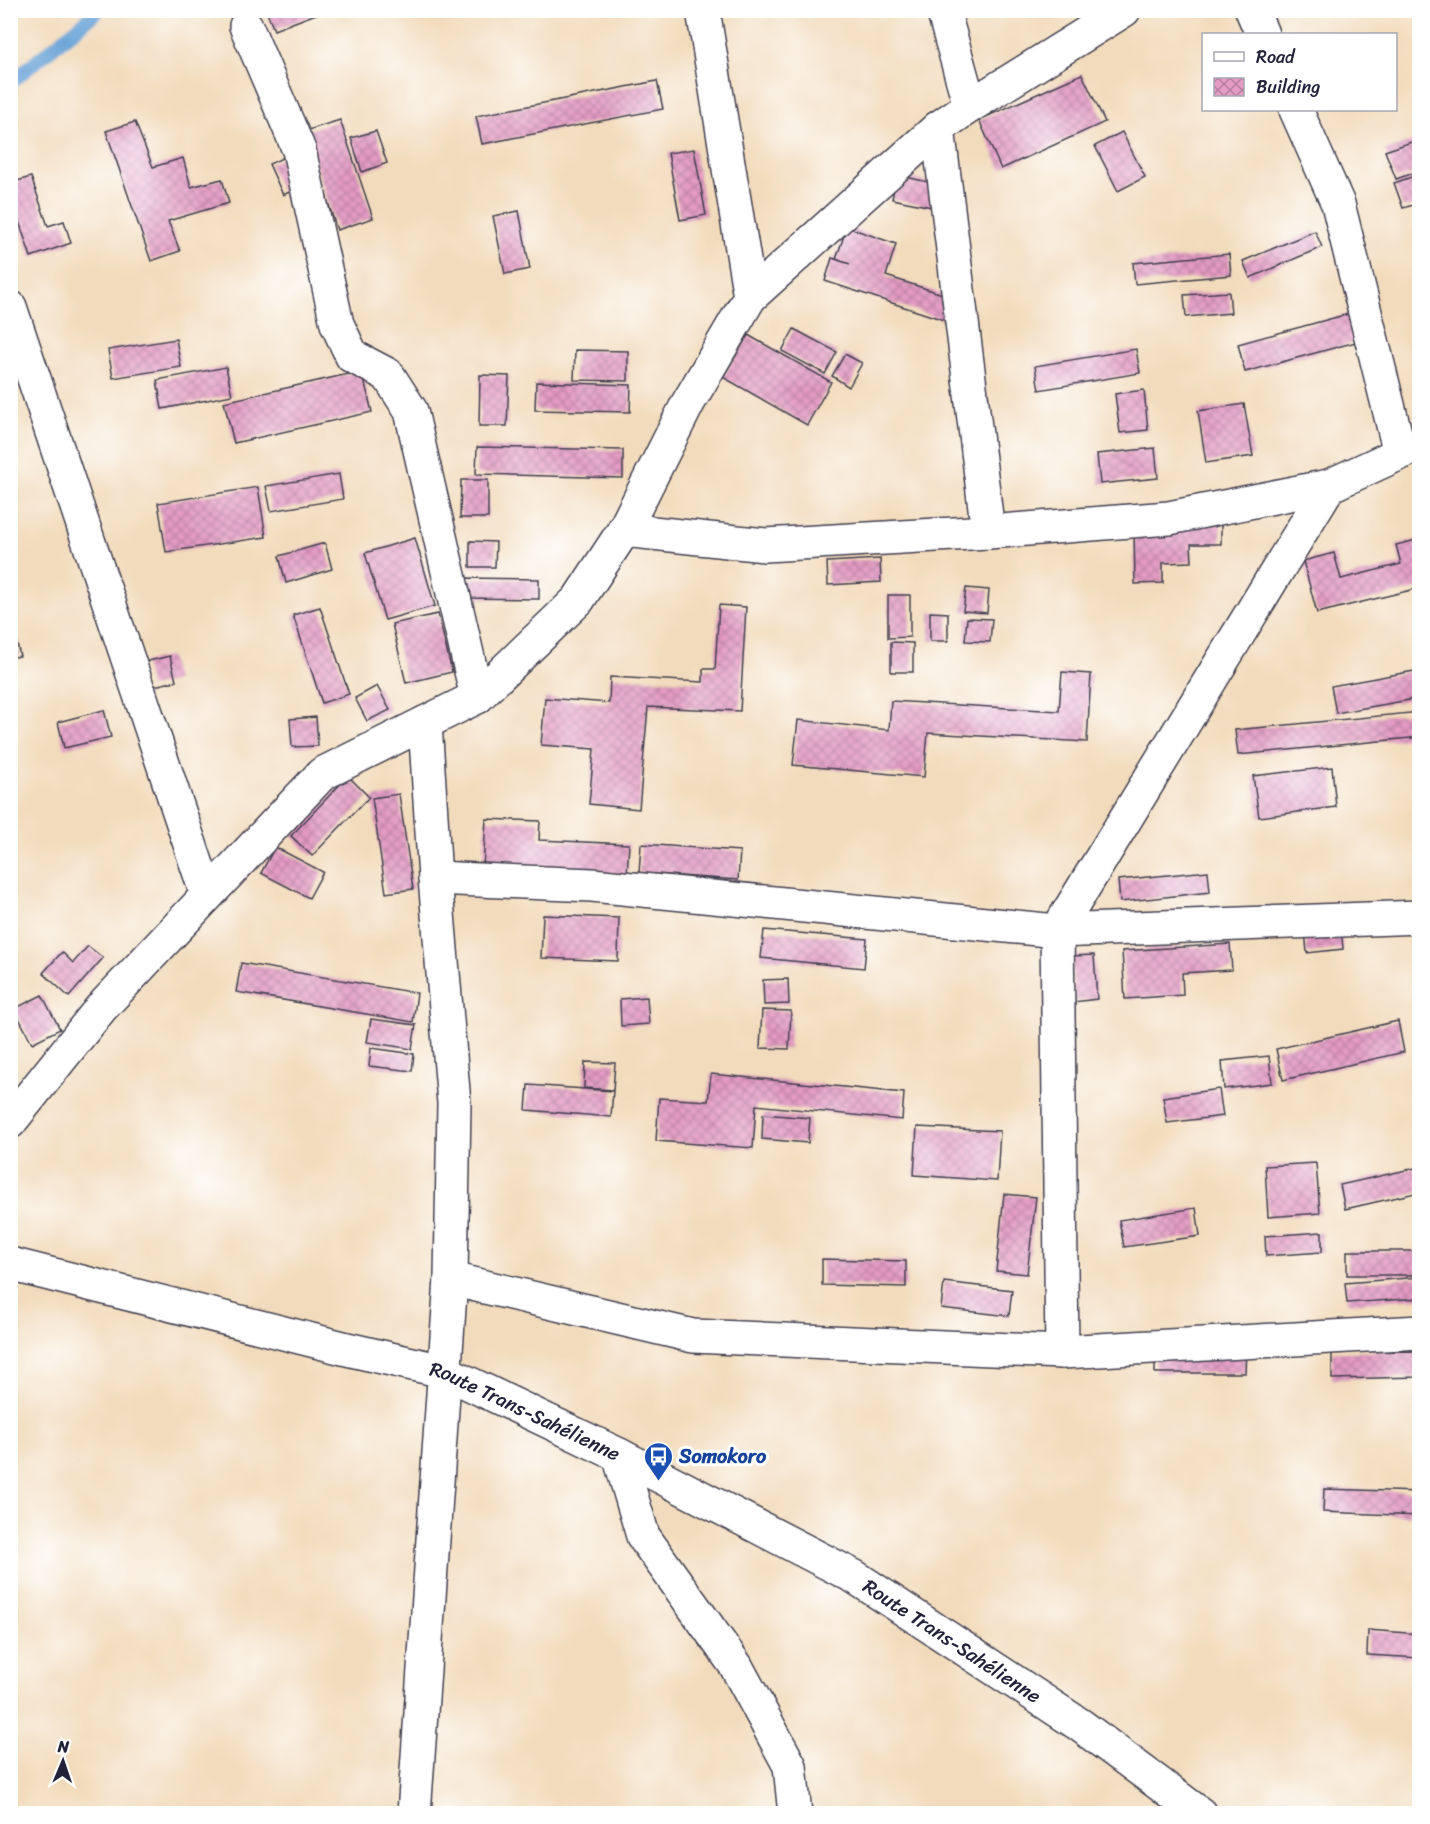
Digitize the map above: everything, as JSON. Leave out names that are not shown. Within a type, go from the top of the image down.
[{"type":"main road","points":[[703,10],[750,297]]},
{"type":"main road","points":[[943,10],[970,106]]},
{"type":"main road","points":[[1252,10],[1262,33]]},
{"type":"main road","points":[[10,1122],[101,1008],[322,774],[477,697],[578,600],[624,530],[688,403],[750,297],[938,128],[1120,12]]},
{"type":"main road","points":[[246,26],[298,150],[337,324],[352,356],[388,375],[411,411],[477,697]]},
{"type":"main road","points":[[624,530],[765,545],[988,532],[1169,518],[1329,486],[1410,449],[1338,204],[1296,111]]},
{"type":"main road","points":[[938,128],[988,532]]},
{"type":"main road","points":[[10,307],[207,895]]},
{"type":"main road","points":[[1062,1352],[1057,931],[1329,486]]},
{"type":"main road","points":[[414,1814],[451,1279],[454,1103],[435,878],[425,723]]},
{"type":"main road","points":[[435,878],[592,885],[1057,931],[1419,917]]},
{"type":"main road","name":"Route Trans-Sahélienne","points":[[10,1264],[443,1371],[619,1455],[855,1577],[1080,1725],[1200,1814]]},
{"type":"main road","points":[[451,1279],[693,1336],[1062,1352],[1419,1332]]},
{"type":"main road","points":[[619,1455],[643,1536],[736,1666],[790,1766],[795,1814]]},
{"type":"building","points":[[266,10],[324,10],[324,11],[274,30]]},
{"type":"building","points":[[1082,74],[1105,122],[1001,169],[979,120]]},
{"type":"building","points":[[657,81],[663,109],[482,144],[476,116]]},
{"type":"building","points":[[340,120],[373,218],[337,230],[305,131]]},
{"type":"building","points":[[135,122],[153,167],[183,158],[191,187],[222,179],[229,203],[168,221],[180,251],[151,261],[106,131]]},
{"type":"building","points":[[376,131],[387,163],[362,172],[351,138]]},
{"type":"building","points":[[1122,132],[1145,177],[1118,191],[1095,146]]},
{"type":"building","points":[[1420,139],[1420,171],[1396,179],[1385,151]]},
{"type":"building","points":[[694,149],[706,215],[680,220],[668,153]]},
{"type":"building","points":[[291,154],[305,185],[283,195],[269,164]]},
{"type":"building","points":[[1420,174],[1420,203],[1403,208],[1394,183]]},
{"type":"building","points":[[897,175],[937,184],[932,207],[892,199]]},
{"type":"building","points":[[31,177],[48,226],[64,221],[71,243],[31,257],[10,195],[10,183]]},
{"type":"building","points":[[519,211],[530,269],[505,274],[493,216]]},
{"type":"building","points":[[847,227],[896,244],[886,276],[952,297],[944,320],[825,281],[832,258],[850,264],[836,259]]},
{"type":"building","points":[[1315,231],[1322,247],[1250,278],[1243,261]]},
{"type":"building","points":[[1229,254],[1231,275],[1135,284],[1133,263]]},
{"type":"building","points":[[1229,292],[1231,313],[1186,317],[1184,295]]},
{"type":"building","points":[[1348,314],[1356,342],[1245,372],[1238,344]]},
{"type":"building","points":[[794,329],[837,352],[825,374],[782,351]]},
{"type":"building","points":[[748,335],[831,382],[807,425],[723,377]]},
{"type":"building","points":[[176,339],[181,367],[113,378],[108,350]]},
{"type":"building","points":[[1136,349],[1140,373],[1039,390],[1035,366]]},
{"type":"building","points":[[575,350],[628,351],[628,381],[574,380]]},
{"type":"building","points":[[845,354],[862,363],[849,387],[832,376]]},
{"type":"building","points":[[226,367],[232,395],[162,409],[157,380]]},
{"type":"building","points":[[362,371],[372,412],[234,443],[224,402]]},
{"type":"building","points":[[480,375],[509,376],[507,426],[479,426]]},
{"type":"building","points":[[536,382],[631,385],[630,412],[535,410]]},
{"type":"building","points":[[1144,390],[1148,430],[1120,433],[1115,394]]},
{"type":"building","points":[[1244,404],[1253,456],[1206,463],[1198,411]]},
{"type":"building","points":[[477,447],[623,450],[623,478],[476,474]]},
{"type":"building","points":[[1155,448],[1158,478],[1100,484],[1097,454]]},
{"type":"building","points":[[339,474],[343,499],[271,511],[266,486]]},
{"type":"building","points":[[461,480],[488,480],[488,518],[460,518]]},
{"type":"building","points":[[258,487],[266,537],[166,552],[158,503]]},
{"type":"building","points":[[1221,519],[1221,544],[1191,544],[1192,562],[1163,563],[1163,583],[1135,584],[1134,529]]},
{"type":"building","points":[[415,538],[435,606],[385,620],[365,553]]},
{"type":"building","points":[[1420,539],[1420,588],[1317,613],[1303,561],[1334,553],[1341,579],[1401,564],[1396,545]]},
{"type":"building","points":[[470,541],[496,542],[495,567],[470,567]]},
{"type":"building","points":[[325,543],[332,569],[286,583],[279,556]]},
{"type":"building","points":[[880,559],[881,582],[828,585],[827,562]]},
{"type":"building","points":[[466,578],[539,579],[539,599],[465,598]]},
{"type":"building","points":[[966,588],[989,590],[987,613],[963,611]]},
{"type":"building","points":[[888,595],[910,595],[910,637],[888,638]]},
{"type":"building","points":[[719,605],[746,607],[740,711],[648,707],[639,809],[589,804],[594,749],[541,745],[545,698],[609,703],[610,677],[703,682],[703,669],[715,669]]},
{"type":"building","points":[[320,607],[349,694],[322,703],[293,615]]},
{"type":"building","points":[[930,612],[948,613],[948,641],[930,641]]},
{"type":"building","points":[[438,614],[452,672],[406,683],[392,624]]},
{"type":"building","points":[[967,618],[992,619],[990,642],[965,641]]},
{"type":"building","points":[[13,627],[20,656],[10,658],[10,628]]},
{"type":"building","points":[[891,642],[913,643],[913,672],[891,672]]},
{"type":"building","points":[[170,656],[176,681],[150,687],[144,662]]},
{"type":"building","points":[[1420,670],[1420,698],[1336,713],[1331,686]]},
{"type":"building","points":[[1062,672],[1091,674],[1087,742],[928,733],[924,777],[793,765],[798,720],[889,730],[891,701],[1059,711]]},
{"type":"building","points":[[377,686],[390,710],[367,721],[355,698]]},
{"type":"building","points":[[104,710],[111,737],[64,748],[58,722]]},
{"type":"building","points":[[1420,712],[1420,737],[1238,755],[1235,730]]},
{"type":"building","points":[[316,717],[318,746],[292,747],[290,719]]},
{"type":"building","points":[[1332,767],[1336,807],[1259,817],[1253,776]]},
{"type":"building","points":[[348,776],[369,797],[312,856],[291,836]]},
{"type":"building","points":[[399,794],[413,889],[386,893],[372,798]]},
{"type":"building","points":[[486,819],[540,821],[539,840],[629,844],[627,875],[483,868]]},
{"type":"building","points":[[641,844],[740,851],[738,880],[639,873]]},
{"type":"building","points":[[275,847],[323,872],[309,898],[261,873]]},
{"type":"building","points":[[1208,871],[1210,892],[1120,902],[1118,880]]},
{"type":"building","points":[[543,915],[619,918],[618,961],[541,958]]},
{"type":"building","points":[[1341,926],[1343,949],[1307,953],[1305,930]]},
{"type":"building","points":[[764,930],[867,939],[864,968],[761,958]]},
{"type":"building","points":[[1230,944],[1232,970],[1182,973],[1183,995],[1125,999],[1122,951]]},
{"type":"building","points":[[88,946],[103,958],[69,997],[43,973],[62,952],[73,963]]},
{"type":"building","points":[[1094,955],[1097,999],[1074,1002],[1071,956]]},
{"type":"building","points":[[241,963],[417,993],[413,1022],[236,992]]},
{"type":"building","points":[[788,979],[789,1004],[764,1005],[763,980]]},
{"type":"building","points":[[42,995],[60,1029],[32,1043],[14,1009]]},
{"type":"building","points":[[647,997],[649,1024],[621,1026],[620,999]]},
{"type":"building","points":[[762,1010],[791,1011],[789,1049],[760,1048]]},
{"type":"building","points":[[371,1019],[416,1025],[412,1049],[367,1042]]},
{"type":"building","points":[[1398,1021],[1404,1052],[1283,1080],[1276,1049]]},
{"type":"building","points":[[371,1048],[414,1054],[412,1071],[369,1066]]},
{"type":"building","points":[[1269,1056],[1272,1083],[1224,1089],[1222,1061]]},
{"type":"building","points":[[585,1062],[615,1063],[613,1090],[584,1088]]},
{"type":"building","points":[[711,1074],[904,1093],[902,1120],[756,1105],[753,1148],[656,1141],[659,1098],[708,1101]]},
{"type":"building","points":[[528,1085],[613,1091],[611,1117],[526,1110]]},
{"type":"building","points":[[1219,1089],[1223,1116],[1167,1123],[1163,1097]]},
{"type":"building","points":[[763,1114],[810,1118],[808,1143],[762,1139]]},
{"type":"building","points":[[917,1127],[1000,1131],[997,1181],[914,1175]]},
{"type":"building","points":[[1316,1163],[1320,1213],[1268,1217],[1265,1166]]},
{"type":"building","points":[[1420,1167],[1420,1192],[1345,1209],[1340,1185]]},
{"type":"building","points":[[1004,1194],[1036,1197],[1027,1274],[996,1271]]},
{"type":"building","points":[[1196,1208],[1200,1236],[1124,1247],[1119,1220]]},
{"type":"building","points":[[1322,1232],[1322,1252],[1266,1256],[1265,1236]]},
{"type":"building","points":[[1347,1251],[1418,1251],[1418,1275],[1347,1275]]},
{"type":"building","points":[[822,1259],[906,1261],[906,1287],[822,1285]]},
{"type":"building","points":[[1420,1277],[1420,1298],[1347,1303],[1345,1283]]},
{"type":"building","points":[[944,1282],[1012,1290],[1009,1316],[941,1308]]},
{"type":"building","points":[[1155,1347],[1246,1348],[1245,1373],[1155,1373]]},
{"type":"building","points":[[1420,1351],[1420,1377],[1332,1379],[1332,1352]]},
{"type":"building","points":[[1324,1489],[1420,1492],[1420,1516],[1323,1512]]},
{"type":"building","points":[[1368,1630],[1420,1634],[1420,1658],[1367,1655]]},
{"type":"waterway","points":[[10,83],[99,10]]},
{"type":"place","name":"Somokoro","points":[[658,1482]]}]
